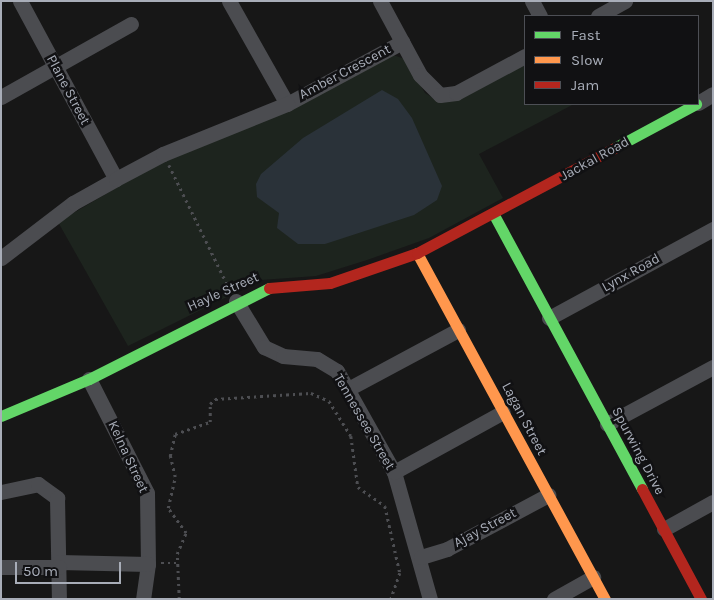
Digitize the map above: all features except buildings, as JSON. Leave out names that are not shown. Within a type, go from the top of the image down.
[{"type":"street","name":"Plane Street","points":[[20,1],[116,179]]},
{"type":"street","name":"Amber Crescent","points":[[229,1],[287,104],[402,42]]},
{"type":"street","points":[[380,1],[431,90],[440,95],[456,93],[524,57]]},
{"type":"street","points":[[532,1],[539,15]]},
{"type":"street","points":[[600,15],[625,1]]},
{"type":"street","points":[[1,97],[131,24]]},
{"type":"street","name":"Jackal Road","points":[[699,102],[713,94]]},
{"type":"street","points":[[1,258],[73,203],[116,179],[163,154],[287,104]]},
{"type":"street","name":"Jackal Road","points":[[494,215],[693,105]]},
{"type":"street","name":"Hayle Street","points":[[1,416],[89,379],[236,301],[273,286],[330,283],[417,253],[494,215]]},
{"type":"street","name":"Spurwing Drive","points":[[494,215],[701,599]]},
{"type":"street","name":"Lynx Road","points":[[549,318],[713,229]]},
{"type":"street","name":"Lagan Street","points":[[417,253],[604,599]]},
{"type":"street","name":"Tennessee Street","points":[[236,301],[264,347],[283,356],[324,362],[348,389],[394,472],[421,557],[430,599]]},
{"type":"street","points":[[348,389],[458,330]]},
{"type":"street","points":[[607,424],[713,367]]},
{"type":"street","name":"Kelna Street","points":[[89,379],[144,483],[149,512],[148,564],[143,599]]},
{"type":"street","points":[[394,472],[503,412]]},
{"type":"street","points":[[1,492],[38,484],[54,493],[59,505],[59,599]]},
{"type":"street","name":"Ajay Street","points":[[421,557],[447,548],[548,495]]},
{"type":"street","points":[[664,529],[713,502]]},
{"type":"street","points":[[1,567],[148,564]]},
{"type":"street","points":[[554,599],[593,577]]},
{"type":"path","points":[[163,154],[236,301]]},
{"type":"path","points":[[179,599],[177,554],[186,533],[168,508],[175,477],[170,456],[175,434],[210,422],[210,404],[215,399],[311,393],[329,401],[351,436],[358,487],[385,506],[400,573],[391,599]]},
{"type":"shaded area","points":[[390,54],[405,59],[425,93],[440,102],[451,101],[524,63],[524,105],[572,105],[479,154],[503,198],[429,238],[367,260],[316,276],[261,280],[128,346],[58,222],[164,160]]},
{"type":"shaded area","points":[[382,90],[398,99],[412,118],[442,186],[437,200],[414,215],[325,244],[298,244],[277,228],[279,213],[257,197],[256,184],[261,174],[303,138]]},
{"type":"traffic: fast","points":[[616,147],[694,105]]},
{"type":"traffic: fast","points":[[494,215],[642,489]]},
{"type":"traffic: fast","points":[[1,416],[89,379],[269,288]]},
{"type":"traffic: slow","points":[[417,253],[605,599]]},
{"type":"traffic: jam","points":[[269,288],[330,283],[417,253],[616,147]]},
{"type":"traffic: jam","points":[[642,489],[701,599]]}]
